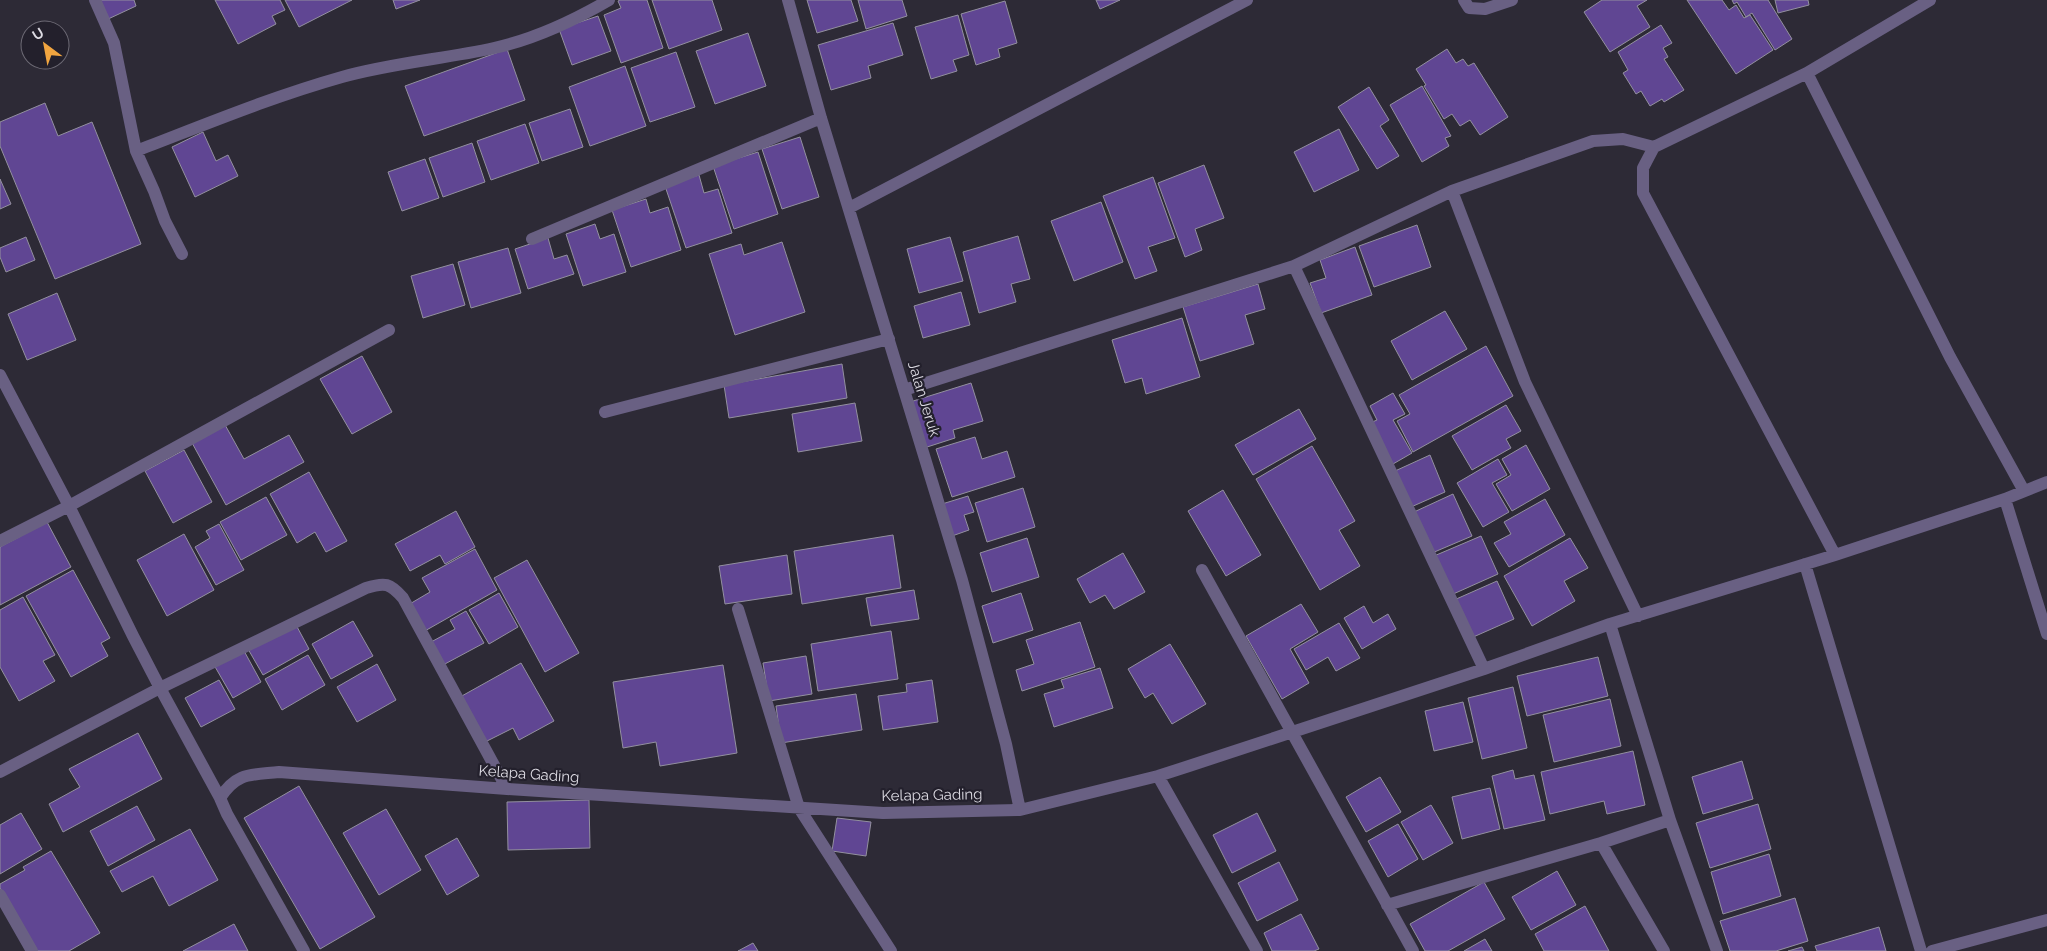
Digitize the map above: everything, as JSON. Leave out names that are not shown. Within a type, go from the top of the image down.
[{"type":"street","points":[[95,0],[114,43],[136,151],[165,220],[182,254]]},
{"type":"street","points":[[136,151],[267,100],[343,77],[409,62],[495,48],[546,32],[609,0]]},
{"type":"street","name":"Jalan Jeruk","points":[[788,0],[821,118],[962,580],[1006,744],[1020,810]]},
{"type":"street","points":[[848,208],[1247,0]]},
{"type":"street","points":[[1464,0],[1469,8],[1485,9],[1512,0]]},
{"type":"street","points":[[1836,555],[1643,193],[1643,168],[1654,147],[1807,73],[1930,0]]},
{"type":"street","points":[[1807,73],[1950,357],[2024,491]]},
{"type":"street","points":[[532,240],[821,118]]},
{"type":"street","points":[[904,390],[1294,266],[1452,191],[1593,140],[1623,139],[1654,147]]},
{"type":"street","points":[[1452,191],[1525,382],[1638,616]]},
{"type":"street","points":[[1294,266],[1484,669]]},
{"type":"street","points":[[0,541],[70,506],[388,330]]},
{"type":"street","points":[[605,412],[889,339]]},
{"type":"street","points":[[0,375],[70,506],[160,688],[227,814],[304,951]]},
{"type":"street","name":"Kelapa Gading","points":[[220,798],[229,785],[243,776],[279,772],[507,789],[883,813],[1020,810],[1158,776],[1484,669],[1610,624],[1836,555],[2005,499],[2047,482]]},
{"type":"street","points":[[2005,499],[2047,634]]},
{"type":"street","points":[[1805,564],[1921,951]]},
{"type":"street","points":[[1202,570],[1413,951]]},
{"type":"street","points":[[0,772],[160,688],[366,588],[379,584],[392,586],[403,598],[507,789]]},
{"type":"street","points":[[738,609],[799,808],[891,951]]},
{"type":"street","points":[[1610,624],[1670,820],[1716,951]]},
{"type":"street","points":[[1158,776],[1257,951]]},
{"type":"street","points":[[1387,906],[1601,843],[1670,820]]},
{"type":"street","points":[[1601,843],[1664,951]]},
{"type":"street","points":[[0,895],[32,951]]},
{"type":"street","points":[[1932,951],[2047,920]]},
{"type":"building","points":[[96,0],[134,0],[136,6],[106,20]]},
{"type":"building","points":[[215,0],[280,0],[285,10],[272,16],[276,24],[238,44]]},
{"type":"building","points":[[285,0],[352,0],[299,27]]},
{"type":"building","points":[[393,0],[420,0],[396,9]]},
{"type":"building","points":[[620,0],[647,0],[663,48],[621,63],[604,15],[621,8],[618,1]]},
{"type":"building","points":[[652,0],[712,0],[722,30],[669,49]]},
{"type":"building","points":[[807,0],[851,0],[858,21],[817,33]]},
{"type":"building","points":[[858,0],[902,0],[907,16],[866,29]]},
{"type":"building","points":[[1096,0],[1120,0],[1100,9]]},
{"type":"building","points":[[1602,0],[1647,0],[1637,6],[1650,27],[1610,52],[1584,12]]},
{"type":"building","points":[[1687,0],[1722,0],[1729,10],[1736,5],[1744,18],[1750,15],[1773,50],[1736,74]]},
{"type":"building","points":[[1732,0],[1768,0],[1792,39],[1775,50],[1752,13],[1746,17],[1737,2],[1734,4]]},
{"type":"building","points":[[1775,0],[1808,0],[1809,5],[1778,13]]},
{"type":"building","points":[[1005,1],[1017,43],[998,49],[1000,57],[976,65],[961,14]]},
{"type":"building","points":[[958,15],[969,55],[953,60],[957,71],[931,79],[915,27]]},
{"type":"building","points":[[598,16],[611,51],[572,65],[559,29]]},
{"type":"building","points":[[893,23],[903,55],[868,66],[871,78],[831,90],[818,45]]},
{"type":"building","points":[[1661,25],[1672,43],[1663,48],[1668,57],[1664,59],[1684,90],[1664,102],[1662,99],[1650,106],[1641,91],[1636,94],[1623,73],[1628,70],[1618,52]]},
{"type":"building","points":[[748,33],[766,86],[715,104],[696,51]]},
{"type":"building","points":[[507,49],[525,100],[424,136],[405,86]]},
{"type":"building","points":[[1447,49],[1456,63],[1463,59],[1468,66],[1474,63],[1508,117],[1480,135],[1470,120],[1460,126],[1452,114],[1444,119],[1416,69]]},
{"type":"building","points":[[676,52],[695,107],[650,122],[631,68]]},
{"type":"building","points":[[625,66],[646,126],[590,146],[569,87]]},
{"type":"building","points":[[1422,86],[1451,136],[1445,138],[1449,146],[1422,162],[1390,105]]},
{"type":"building","points":[[1369,87],[1389,120],[1380,126],[1399,156],[1377,169],[1338,107]]},
{"type":"building","points":[[45,103],[58,136],[92,122],[141,244],[55,279],[0,146],[0,122]]},
{"type":"building","points":[[570,109],[583,147],[542,161],[529,123]]},
{"type":"building","points":[[525,124],[539,163],[491,180],[477,141]]},
{"type":"building","points":[[1339,129],[1359,170],[1314,192],[1294,152]]},
{"type":"building","points":[[203,132],[216,161],[228,155],[238,176],[195,197],[172,147]]},
{"type":"building","points":[[800,137],[819,197],[782,209],[762,149]]},
{"type":"building","points":[[472,143],[485,182],[443,197],[429,158]]},
{"type":"building","points":[[758,152],[778,214],[734,229],[713,166]]},
{"type":"building","points":[[425,159],[439,198],[402,211],[388,172]]},
{"type":"building","points":[[1204,165],[1224,218],[1195,229],[1202,250],[1185,257],[1158,183]]},
{"type":"building","points":[[699,175],[704,193],[718,189],[732,233],[686,248],[665,186]]},
{"type":"building","points":[[1153,177],[1175,238],[1148,247],[1157,271],[1135,279],[1103,196]]},
{"type":"building","points":[[0,179],[11,204],[0,209]]},
{"type":"building","points":[[646,199],[650,213],[668,207],[681,250],[631,267],[612,210]]},
{"type":"building","points":[[1101,202],[1123,262],[1074,281],[1051,221]]},
{"type":"building","points":[[595,224],[600,239],[614,234],[626,272],[583,286],[566,234]]},
{"type":"building","points":[[1417,225],[1431,267],[1374,287],[1359,246]]},
{"type":"building","points":[[1018,236],[1030,279],[1011,284],[1016,302],[979,313],[963,252]]},
{"type":"building","points":[[26,237],[35,260],[6,272],[0,257],[0,248]]},
{"type":"building","points":[[950,237],[963,281],[919,293],[907,249]]},
{"type":"building","points":[[548,238],[554,259],[567,255],[574,274],[528,289],[515,249]]},
{"type":"building","points":[[782,242],[805,312],[735,335],[709,254],[741,244],[744,255]]},
{"type":"building","points":[[1355,247],[1372,295],[1321,313],[1310,283],[1326,278],[1320,260]]},
{"type":"building","points":[[508,248],[521,293],[471,308],[458,262]]},
{"type":"building","points":[[453,264],[465,305],[423,318],[411,276]]},
{"type":"building","points":[[1258,284],[1265,309],[1245,315],[1254,344],[1200,361],[1183,307]]},
{"type":"building","points":[[961,292],[970,325],[923,338],[914,306]]},
{"type":"building","points":[[57,293],[76,340],[27,360],[8,314]]},
{"type":"building","points":[[1445,311],[1467,349],[1412,380],[1391,341]]},
{"type":"building","points":[[1182,318],[1200,377],[1146,394],[1142,378],[1125,383],[1112,340]]},
{"type":"building","points":[[1486,346],[1513,396],[1413,452],[1397,421],[1410,414],[1399,395]]},
{"type":"building","points":[[362,356],[392,412],[352,434],[320,379]]},
{"type":"building","points":[[842,364],[847,398],[729,418],[724,385]]},
{"type":"building","points":[[971,383],[983,421],[953,430],[955,438],[924,448],[910,402]]},
{"type":"building","points":[[1393,393],[1405,414],[1393,420],[1412,453],[1393,464],[1370,423],[1377,420],[1370,406]]},
{"type":"building","points":[[855,403],[862,441],[798,452],[792,414]]},
{"type":"building","points":[[1506,405],[1521,431],[1506,439],[1511,448],[1472,470],[1452,436]]},
{"type":"building","points":[[1299,409],[1316,439],[1253,475],[1235,445]]},
{"type":"building","points":[[224,423],[244,459],[289,435],[304,462],[226,505],[191,441]]},
{"type":"building","points":[[975,437],[982,459],[1007,451],[1015,477],[952,497],[936,449]]},
{"type":"building","points":[[1526,445],[1550,489],[1512,511],[1496,484],[1511,475],[1502,459]]},
{"type":"building","points":[[1312,446],[1355,521],[1339,530],[1360,566],[1320,590],[1256,479]]},
{"type":"building","points":[[184,450],[212,502],[173,523],[145,471]]},
{"type":"building","points":[[1430,455],[1445,492],[1411,507],[1395,471]]},
{"type":"building","points":[[1498,459],[1507,475],[1492,483],[1509,512],[1483,527],[1457,483]]},
{"type":"building","points":[[309,472],[347,541],[326,552],[315,532],[297,543],[270,494]]},
{"type":"building","points":[[1023,488],[1035,527],[987,542],[975,503]]},
{"type":"building","points":[[1223,490],[1261,555],[1226,576],[1188,511]]},
{"type":"building","points":[[1453,494],[1472,536],[1432,553],[1414,512]]},
{"type":"building","points":[[968,496],[974,512],[964,515],[969,530],[952,536],[942,504]]},
{"type":"building","points":[[266,497],[287,535],[241,560],[220,522]]},
{"type":"building","points":[[1545,499],[1565,535],[1509,567],[1494,543],[1511,534],[1504,522]]},
{"type":"building","points":[[456,511],[475,547],[445,564],[440,555],[410,571],[395,544]]},
{"type":"building","points":[[47,522],[71,567],[0,605],[0,547]]},
{"type":"building","points":[[219,524],[244,570],[216,585],[195,547],[210,538],[206,531]]},
{"type":"building","points":[[184,534],[214,590],[167,616],[137,560]]},
{"type":"building","points":[[893,535],[901,588],[802,604],[794,551]]},
{"type":"building","points":[[1481,536],[1498,574],[1451,595],[1434,556]]},
{"type":"building","points":[[1027,538],[1039,577],[992,592],[980,553]]},
{"type":"building","points":[[1570,538],[1588,568],[1564,581],[1575,601],[1532,626],[1504,576]]},
{"type":"building","points":[[475,549],[497,590],[423,632],[408,605],[430,592],[422,578]]},
{"type":"building","points":[[1123,553],[1145,592],[1114,609],[1105,595],[1090,603],[1077,579]]},
{"type":"building","points":[[787,555],[792,594],[725,604],[719,566]]},
{"type":"building","points":[[527,560],[579,653],[545,672],[494,578]]},
{"type":"building","points":[[73,570],[110,638],[101,643],[108,656],[71,677],[26,596]]},
{"type":"building","points":[[1497,581],[1514,619],[1471,638],[1454,600]]},
{"type":"building","points":[[914,590],[919,619],[871,626],[866,598]]},
{"type":"building","points":[[499,593],[518,627],[489,644],[469,610]]},
{"type":"building","points":[[1021,593],[1033,630],[993,643],[982,606]]},
{"type":"building","points":[[23,597],[55,655],[43,661],[55,681],[19,701],[0,667],[0,610]]},
{"type":"building","points":[[1301,604],[1318,632],[1290,649],[1309,683],[1282,699],[1246,636]]},
{"type":"building","points":[[1364,606],[1373,623],[1388,614],[1396,629],[1362,649],[1344,618]]},
{"type":"building","points":[[466,611],[484,643],[443,665],[431,642],[455,629],[450,620]]},
{"type":"building","points":[[353,621],[373,656],[331,679],[312,644]]},
{"type":"building","points":[[1080,622],[1095,667],[1022,691],[1016,670],[1034,664],[1026,640]]},
{"type":"building","points":[[295,623],[309,649],[263,675],[248,649]]},
{"type":"building","points":[[1339,623],[1360,658],[1336,671],[1328,657],[1306,670],[1294,649]]},
{"type":"building","points":[[891,631],[898,679],[818,691],[811,644]]},
{"type":"building","points":[[1170,644],[1206,704],[1172,724],[1153,693],[1145,698],[1128,669]]},
{"type":"building","points":[[243,649],[261,682],[233,698],[214,665]]},
{"type":"building","points":[[308,655],[325,685],[282,710],[265,679]]},
{"type":"building","points":[[806,656],[812,694],[769,701],[763,663]]},
{"type":"building","points":[[1598,657],[1608,696],[1527,716],[1517,676]]},
{"type":"building","points":[[521,663],[554,721],[519,740],[513,728],[485,742],[460,697]]},
{"type":"building","points":[[377,664],[396,700],[357,722],[337,687]]},
{"type":"building","points":[[723,665],[737,753],[660,766],[656,742],[623,748],[613,682]]},
{"type":"building","points":[[1100,668],[1113,708],[1054,727],[1044,694],[1064,688],[1061,680]]},
{"type":"building","points":[[219,680],[235,709],[201,727],[185,698]]},
{"type":"building","points":[[932,680],[938,722],[883,730],[878,696],[907,692],[906,684]]},
{"type":"building","points":[[1513,687],[1527,748],[1482,759],[1468,698]]},
{"type":"building","points":[[856,694],[862,730],[781,743],[776,706]]},
{"type":"building","points":[[1610,699],[1621,746],[1554,762],[1543,715]]},
{"type":"building","points":[[1463,702],[1473,742],[1434,751],[1425,711]]},
{"type":"building","points":[[138,733],[162,779],[63,832],[49,804],[80,787],[69,769]]},
{"type":"building","points":[[1633,751],[1645,805],[1607,814],[1604,801],[1550,814],[1541,772]]},
{"type":"building","points":[[1742,761],[1753,799],[1703,814],[1692,777]]},
{"type":"building","points":[[1513,770],[1515,779],[1534,775],[1545,820],[1504,829],[1492,776]]},
{"type":"building","points":[[1380,777],[1401,812],[1366,832],[1346,797]]},
{"type":"building","points":[[299,786],[375,917],[320,949],[244,818]]},
{"type":"building","points":[[1490,788],[1500,829],[1462,839],[1452,797]]},
{"type":"building","points":[[589,800],[590,848],[508,850],[507,802]]},
{"type":"building","points":[[1758,804],[1771,849],[1710,868],[1696,823]]},
{"type":"building","points":[[1431,805],[1453,843],[1423,860],[1401,822]]},
{"type":"building","points":[[137,806],[155,840],[108,866],[90,831]]},
{"type":"building","points":[[386,809],[421,870],[379,895],[343,833]]},
{"type":"building","points":[[21,813],[42,849],[0,874],[0,825]]},
{"type":"building","points":[[1257,813],[1276,851],[1232,873],[1213,835]]},
{"type":"building","points":[[837,818],[871,822],[866,856],[832,851]]},
{"type":"building","points":[[1398,824],[1418,859],[1388,877],[1368,841]]},
{"type":"building","points":[[190,829],[218,880],[169,906],[153,876],[122,892],[110,871]]},
{"type":"building","points":[[457,838],[479,876],[447,895],[425,856]]},
{"type":"building","points":[[51,851],[100,933],[69,951],[37,951],[0,888],[0,884],[25,870],[23,867]]},
{"type":"building","points":[[1769,854],[1781,896],[1723,914],[1711,872]]},
{"type":"building","points":[[1279,862],[1298,900],[1257,921],[1238,883]]},
{"type":"building","points":[[1557,871],[1576,905],[1531,930],[1512,897]]},
{"type":"building","points":[[1484,882],[1505,919],[1448,951],[1425,951],[1410,924]]},
{"type":"building","points":[[1795,898],[1808,941],[1776,951],[1730,951],[1720,921]]},
{"type":"building","points":[[1585,906],[1609,951],[1544,951],[1535,934]]},
{"type":"building","points":[[1301,914],[1319,949],[1314,951],[1272,951],[1264,933]]},
{"type":"building","points":[[234,924],[248,951],[183,951]]},
{"type":"building","points":[[1879,927],[1886,951],[1817,951],[1815,946]]},
{"type":"building","points":[[1485,939],[1492,951],[1464,951]]},
{"type":"building","points":[[753,943],[758,951],[738,951]]},
{"type":"building","points":[[1802,947],[1804,951],[1788,951]]}]
